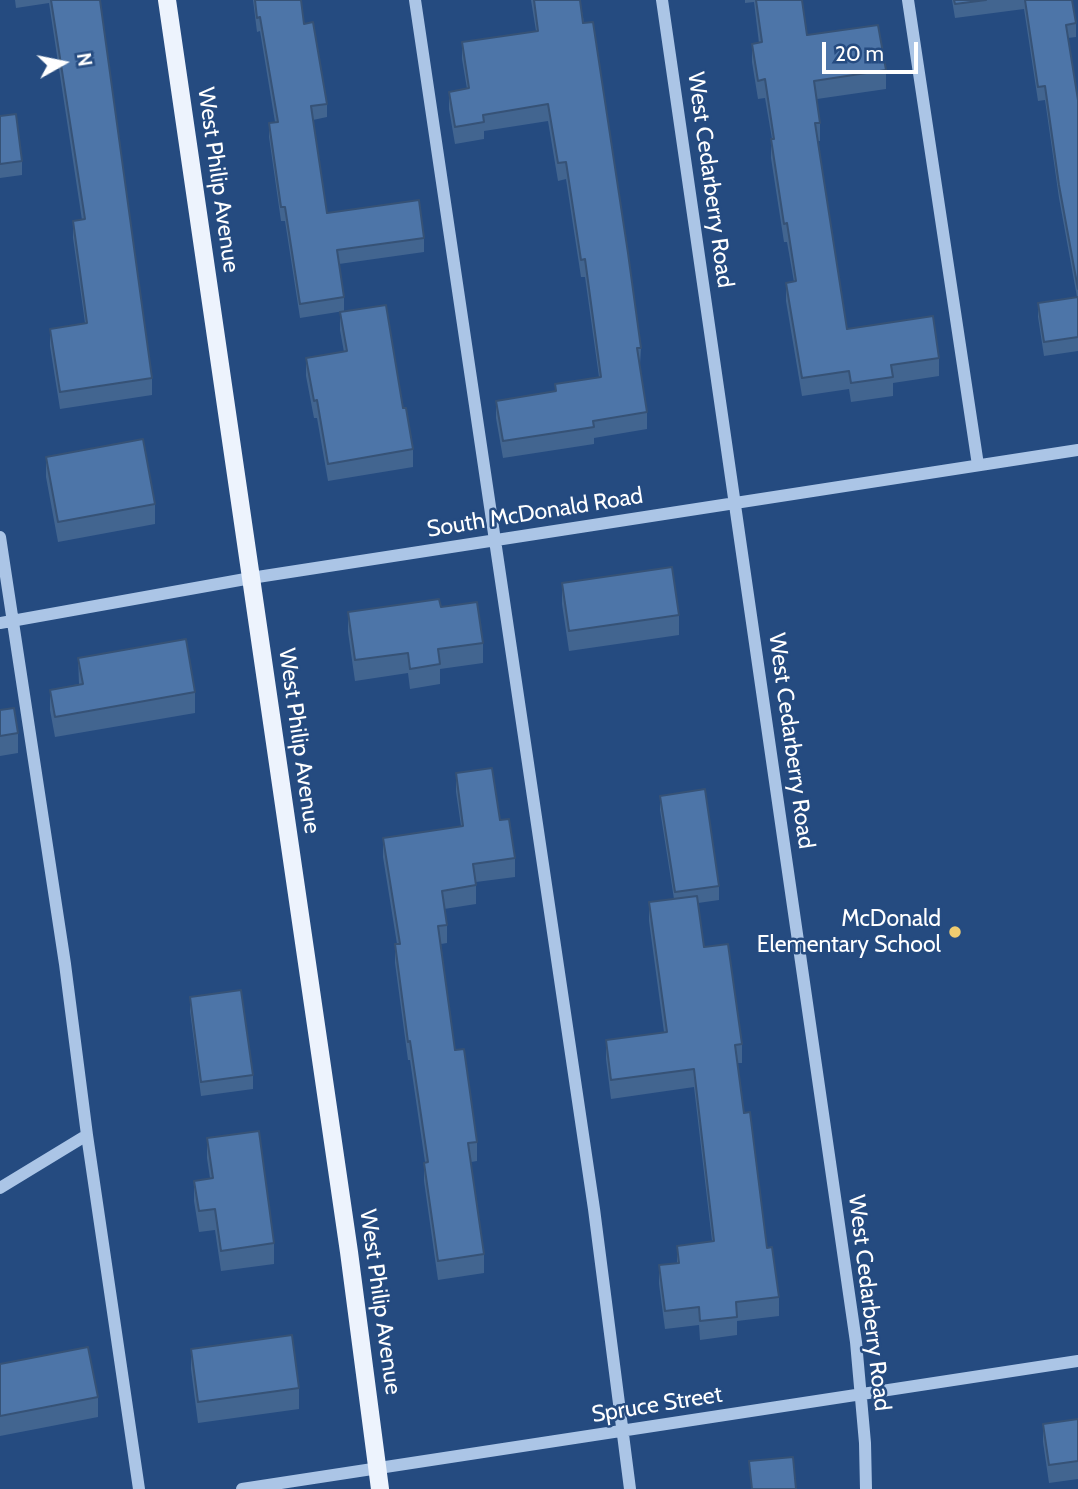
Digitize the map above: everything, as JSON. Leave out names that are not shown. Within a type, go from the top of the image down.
[{"type":"main road","name":"West Philip Avenue","points":[[167,0],[348,1238],[380,1489]]},
{"type":"street","points":[[415,0],[594,1209],[630,1489]]},
{"type":"street","name":"West Cedarberry Road","points":[[662,0],[854,1328],[865,1443],[866,1489]]},
{"type":"street","points":[[908,0],[978,466]]},
{"type":"street","name":"South McDonald Road","points":[[6,622],[251,578],[1078,450]]},
{"type":"street","points":[[0,537],[6,622],[65,964],[139,1489]]},
{"type":"street","points":[[0,1188],[87,1135]]},
{"type":"street","name":"Spruce Street","points":[[242,1489],[1078,1361]]},
{"type":"building","points":[[51,0],[100,0],[152,378],[60,392],[50,329],[87,323],[73,221],[85,219]]},
{"type":"building","points":[[255,0],[301,0],[304,24],[313,22],[327,104],[311,106],[327,213],[419,200],[424,238],[337,250],[344,297],[300,304],[285,207],[281,207],[269,123],[278,122]]},
{"type":"building","points":[[534,0],[580,0],[583,23],[593,22],[628,253],[641,348],[637,348],[647,412],[593,421],[594,427],[503,441],[496,401],[556,391],[555,384],[601,377],[585,259],[581,260],[566,162],[558,163],[548,104],[483,115],[484,122],[455,127],[449,92],[469,88],[462,42],[538,31]]},
{"type":"building","points":[[756,0],[802,0],[807,35],[878,25],[886,70],[814,81],[820,123],[815,123],[847,329],[933,316],[939,358],[891,365],[893,377],[851,383],[849,371],[802,378],[786,283],[796,281],[787,223],[784,224],[765,79],[758,81],[752,44],[762,42]]},
{"type":"building","points":[[954,0],[986,0],[955,4]]},
{"type":"building","points":[[1025,0],[1072,0],[1076,23],[1066,25],[1078,100],[1078,289],[1045,86],[1038,87]]},
{"type":"building","points":[[16,114],[22,161],[0,164],[0,116]]},
{"type":"building","points":[[1078,297],[1078,337],[1044,342],[1038,303]]},
{"type":"building","points":[[386,305],[403,408],[406,408],[413,449],[328,464],[317,400],[314,401],[306,358],[347,351],[340,312]]},
{"type":"building","points":[[143,439],[155,504],[58,522],[46,457]]},
{"type":"building","points":[[672,567],[679,615],[569,631],[562,583]]},
{"type":"building","points":[[439,599],[441,607],[477,602],[483,643],[438,649],[440,664],[410,669],[408,653],[355,660],[348,612]]},
{"type":"building","points":[[186,639],[195,692],[55,717],[50,690],[83,684],[78,658]]},
{"type":"building","points":[[14,708],[18,733],[0,736],[0,710]]},
{"type":"building","points":[[492,768],[500,820],[509,819],[515,858],[473,864],[476,885],[442,891],[447,925],[438,926],[455,1050],[464,1049],[477,1142],[468,1143],[484,1254],[438,1261],[424,1163],[428,1162],[395,944],[400,944],[383,838],[463,826],[456,773]]},
{"type":"building","points":[[705,789],[719,886],[675,892],[660,796]]},
{"type":"building","points":[[697,896],[704,947],[728,944],[742,1044],[735,1045],[744,1113],[750,1112],[767,1248],[772,1247],[779,1297],[736,1302],[737,1317],[700,1321],[699,1307],[665,1311],[659,1265],[679,1263],[677,1246],[714,1241],[694,1069],[611,1080],[606,1040],[667,1032],[649,902]]},
{"type":"building","points":[[241,990],[253,1075],[201,1082],[190,997]]},
{"type":"building","points":[[259,1131],[274,1243],[221,1251],[215,1209],[199,1211],[194,1181],[213,1178],[207,1138]]},
{"type":"building","points":[[292,1335],[299,1388],[198,1402],[191,1349]]},
{"type":"building","points":[[88,1347],[98,1397],[0,1416],[0,1364]]},
{"type":"building","points":[[1078,1419],[1078,1461],[1049,1465],[1043,1424]]},
{"type":"building","points":[[793,1457],[796,1489],[752,1489],[749,1461]]},
{"type":"place","name":"McDonald Elementary School","points":[[955,932]]}]
